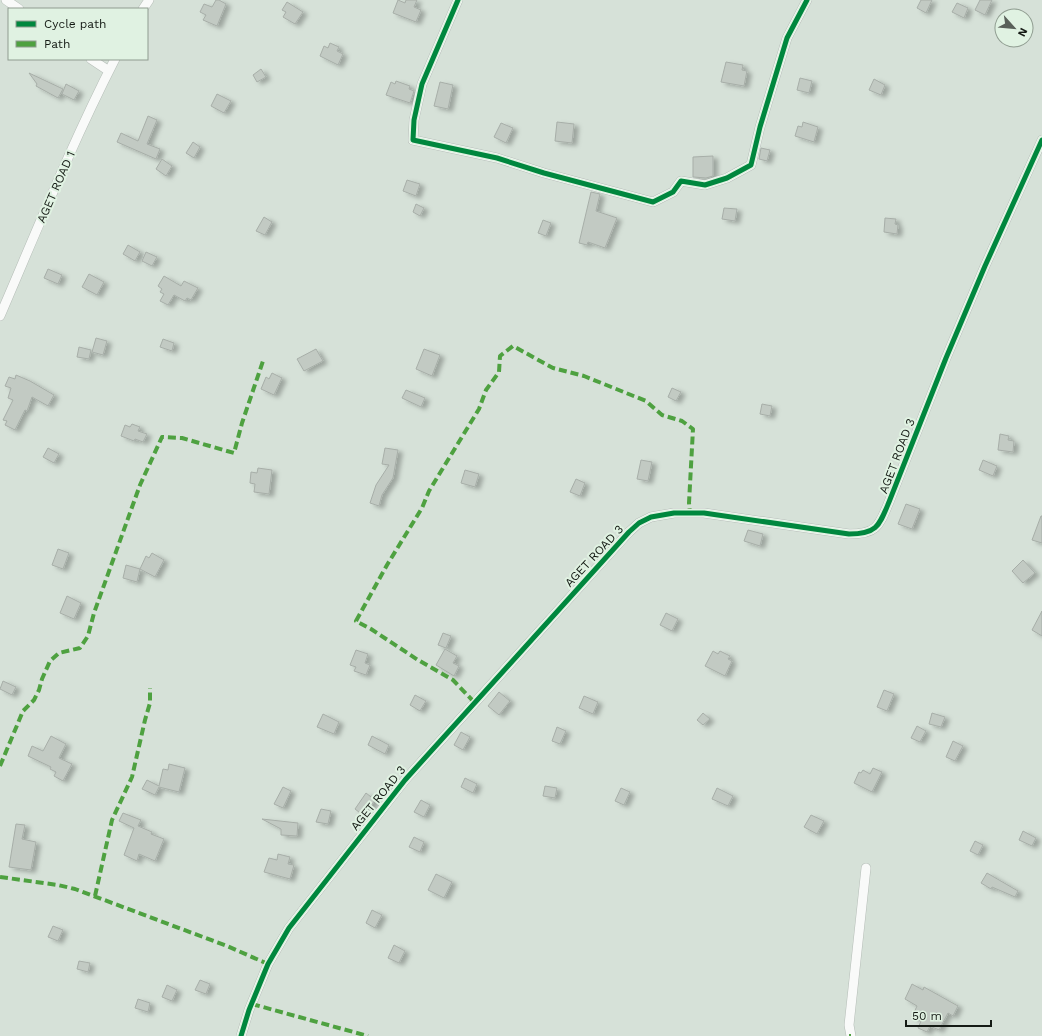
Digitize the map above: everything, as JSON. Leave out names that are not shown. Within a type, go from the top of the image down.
[{"type":"street","points":[[6,0],[18,8]]},
{"type":"street","points":[[458,0],[422,84],[414,120],[413,140],[497,158],[544,173],[653,202],[673,192],[681,181],[705,185],[727,178],[751,165],[760,127],[787,38],[807,0]]},
{"type":"street","points":[[92,60],[109,71]]},
{"type":"street","name":"AGET ROAD 1","points":[[0,316],[45,210],[114,60]]},
{"type":"street","name":"AGET ROAD 3","points":[[241,1036],[249,1010],[268,964],[289,928],[405,780],[629,532],[640,523],[651,517],[664,514],[704,513],[849,534],[864,534],[874,529],[882,518],[889,502],[946,358],[982,273],[1042,140]]},
{"type":"street","points":[[851,1036],[850,1025],[866,868]]},
{"type":"building","points":[[216,0],[226,4],[217,26],[203,20],[206,15],[200,12],[204,4],[212,7]]},
{"type":"building","points":[[398,0],[405,3],[406,0],[417,0],[414,7],[421,10],[416,22],[393,13]]},
{"type":"building","points":[[921,0],[932,0],[926,13],[917,8]]},
{"type":"building","points":[[980,0],[992,0],[985,15],[975,10]]},
{"type":"building","points":[[287,2],[303,12],[295,24],[283,17],[286,12],[282,10]]},
{"type":"building","points":[[957,3],[968,8],[964,18],[952,12]]},
{"type":"building","points":[[330,43],[339,47],[337,51],[343,54],[338,65],[320,56],[324,46],[328,48]]},
{"type":"building","points":[[726,62],[743,65],[742,70],[747,71],[744,86],[721,82]]},
{"type":"building","points":[[261,69],[266,77],[257,82],[253,75]]},
{"type":"building","points":[[29,73],[63,89],[58,98],[36,86],[37,84]]},
{"type":"building","points":[[800,78],[812,81],[809,93],[797,90]]},
{"type":"building","points":[[874,79],[885,85],[881,95],[869,90]]},
{"type":"building","points":[[396,81],[410,86],[409,89],[414,91],[410,103],[386,95],[391,82],[395,84]]},
{"type":"building","points":[[440,82],[453,85],[448,109],[434,106]]},
{"type":"building","points":[[66,84],[79,91],[74,100],[62,94]]},
{"type":"building","points":[[217,94],[231,101],[224,113],[211,106]]},
{"type":"building","points":[[148,116],[157,120],[147,144],[160,149],[156,159],[117,142],[121,133],[138,141]]},
{"type":"building","points":[[557,122],[574,124],[572,143],[555,141]]},
{"type":"building","points":[[803,122],[818,127],[814,142],[795,136],[798,126],[802,127]]},
{"type":"building","points":[[501,123],[513,128],[506,143],[494,137]]},
{"type":"building","points":[[193,142],[200,147],[194,158],[186,153]]},
{"type":"building","points":[[761,148],[770,150],[767,161],[759,159]]},
{"type":"building","points":[[713,156],[713,176],[706,178],[693,177],[693,157]]},
{"type":"building","points":[[162,159],[172,166],[166,176],[156,169]]},
{"type":"building","points":[[407,180],[420,184],[416,196],[403,191]]},
{"type":"building","points":[[591,192],[600,194],[596,211],[617,218],[605,248],[588,242],[587,245],[579,243]]},
{"type":"building","points":[[416,204],[424,208],[420,216],[413,212]]},
{"type":"building","points":[[724,208],[737,209],[735,221],[722,219]]},
{"type":"building","points":[[264,217],[272,222],[265,235],[256,231]]},
{"type":"building","points":[[885,218],[896,219],[895,224],[898,225],[897,234],[884,232]]},
{"type":"building","points":[[543,220],[551,223],[546,236],[538,233]]},
{"type":"building","points":[[128,245],[140,252],[135,261],[123,254]]},
{"type":"building","points":[[146,252],[157,257],[152,266],[142,261]]},
{"type":"building","points":[[48,269],[62,275],[58,284],[44,278]]},
{"type":"building","points":[[89,274],[104,282],[97,295],[82,287]]},
{"type":"building","points":[[164,276],[181,286],[184,281],[198,288],[191,300],[187,298],[185,301],[174,295],[168,305],[160,301],[164,294],[160,292],[162,289],[158,286]]},
{"type":"building","points":[[96,338],[107,341],[103,355],[92,352]]},
{"type":"building","points":[[163,339],[174,343],[172,351],[160,347]]},
{"type":"building","points":[[79,347],[91,350],[89,359],[77,357]]},
{"type":"building","points":[[316,349],[323,361],[304,371],[297,359]]},
{"type":"building","points":[[424,349],[440,355],[432,376],[416,369]]},
{"type":"building","points":[[272,373],[282,378],[274,395],[261,389],[266,377],[269,379]]},
{"type":"building","points":[[16,375],[30,381],[54,395],[48,406],[32,397],[27,411],[25,410],[15,430],[5,425],[7,421],[3,420],[13,400],[8,398],[11,388],[5,386],[9,377],[15,379]]},
{"type":"building","points":[[672,388],[681,392],[676,401],[668,397]]},
{"type":"building","points":[[406,390],[425,398],[421,407],[402,398]]},
{"type":"building","points":[[762,404],[772,406],[770,416],[760,414]]},
{"type":"building","points":[[132,424],[140,427],[138,431],[147,434],[143,442],[135,439],[134,441],[121,436],[125,425],[130,427]]},
{"type":"building","points":[[1000,434],[1009,436],[1008,440],[1014,441],[1013,452],[998,450]]},
{"type":"building","points":[[48,448],[59,454],[54,463],[43,457]]},
{"type":"building","points":[[385,448],[398,450],[393,478],[382,495],[379,506],[370,503],[376,485],[389,465],[382,464]]},
{"type":"building","points":[[641,460],[652,462],[648,481],[637,479]]},
{"type":"building","points":[[983,460],[997,466],[993,476],[979,470]]},
{"type":"building","points":[[258,468],[272,470],[269,494],[254,492],[255,484],[250,483],[251,472],[257,473]]},
{"type":"building","points":[[465,470],[479,474],[475,487],[461,483]]},
{"type":"building","points":[[576,479],[585,483],[580,496],[570,492]]},
{"type":"building","points":[[906,504],[920,509],[912,529],[898,524]]},
{"type":"building","points":[[1042,516],[1042,543],[1032,540]]},
{"type":"building","points":[[748,530],[763,534],[760,546],[744,541]]},
{"type":"building","points":[[58,549],[69,553],[63,569],[52,565]]},
{"type":"building","points":[[152,553],[164,560],[155,577],[140,569],[146,556],[149,558]]},
{"type":"building","points":[[1023,560],[1035,573],[1023,583],[1012,571]]},
{"type":"building","points":[[126,565],[140,569],[137,582],[123,578]]},
{"type":"building","points":[[67,596],[81,603],[74,619],[60,613]]},
{"type":"building","points":[[1042,611],[1042,636],[1032,630]]},
{"type":"building","points":[[666,613],[678,619],[672,631],[660,625]]},
{"type":"building","points":[[443,633],[451,636],[446,648],[438,645]]},
{"type":"building","points":[[445,649],[457,656],[453,663],[459,666],[454,676],[436,665]]},
{"type":"building","points":[[356,650],[368,654],[365,663],[370,665],[366,675],[354,671],[356,667],[350,665]]},
{"type":"building","points":[[713,651],[718,654],[720,651],[730,656],[728,659],[732,661],[725,676],[705,666]]},
{"type":"building","points":[[3,681],[16,687],[12,695],[0,689]]},
{"type":"building","points":[[884,690],[894,694],[887,711],[877,707]]},
{"type":"building","points":[[499,692],[510,701],[499,715],[488,706]]},
{"type":"building","points":[[415,695],[426,701],[420,711],[410,705]]},
{"type":"building","points":[[584,696],[598,702],[593,714],[579,708]]},
{"type":"building","points":[[703,713],[710,719],[703,725],[697,720]]},
{"type":"building","points":[[932,713],[945,717],[941,727],[929,724]]},
{"type":"building","points":[[323,714],[339,722],[334,734],[317,727]]},
{"type":"building","points":[[917,726],[926,731],[920,742],[911,738]]},
{"type":"building","points":[[557,727],[566,731],[560,744],[552,741]]},
{"type":"building","points":[[461,732],[470,737],[463,750],[454,745]]},
{"type":"building","points":[[51,736],[66,744],[59,758],[72,764],[63,781],[54,776],[56,772],[50,769],[51,767],[28,756],[32,746],[43,751]]},
{"type":"building","points":[[372,736],[389,745],[385,754],[368,745]]},
{"type":"building","points":[[953,741],[963,746],[955,761],[946,757]]},
{"type":"building","points":[[169,764],[185,768],[179,792],[159,787],[155,795],[142,789],[147,780],[159,786],[163,769],[168,770]]},
{"type":"building","points":[[873,768],[882,772],[872,792],[854,783],[859,772],[861,773],[863,770],[870,774]]},
{"type":"building","points":[[465,778],[477,784],[473,793],[461,787]]},
{"type":"building","points":[[545,786],[557,788],[555,798],[543,796]]},
{"type":"building","points":[[283,787],[291,791],[283,808],[274,804]]},
{"type":"building","points":[[621,788],[630,792],[624,805],[615,801]]},
{"type":"building","points":[[717,788],[733,796],[728,806],[712,799]]},
{"type":"building","points":[[366,793],[375,800],[364,816],[355,809]]},
{"type":"building","points":[[421,800],[430,805],[424,817],[414,812]]},
{"type":"building","points":[[321,809],[331,811],[328,824],[316,822]]},
{"type":"building","points":[[123,813],[141,820],[138,826],[152,832],[151,834],[164,839],[155,861],[139,854],[137,861],[124,855],[134,828],[119,821]]},
{"type":"building","points":[[811,815],[824,821],[817,834],[804,827]]},
{"type":"building","points":[[262,819],[298,823],[297,836],[281,835],[281,829]]},
{"type":"building","points":[[16,824],[25,825],[22,839],[36,842],[31,870],[9,867]]},
{"type":"building","points":[[1023,831],[1036,838],[1032,846],[1019,840]]},
{"type":"building","points":[[414,837],[424,842],[420,852],[409,847]]},
{"type":"building","points":[[975,841],[983,845],[978,855],[970,851]]},
{"type":"building","points":[[278,854],[290,857],[288,864],[294,865],[290,879],[264,872],[269,858],[277,860]]},
{"type":"building","points":[[987,873],[1018,891],[1015,897],[992,887],[991,889],[981,883]]},
{"type":"building","points":[[436,874],[452,882],[444,898],[428,890]]},
{"type":"building","points":[[372,910],[382,915],[375,928],[366,923]]},
{"type":"building","points":[[53,926],[63,930],[58,941],[48,937]]},
{"type":"building","points":[[394,945],[405,951],[399,963],[388,958]]},
{"type":"building","points":[[79,961],[90,963],[88,972],[77,969]]},
{"type":"building","points":[[200,980],[210,984],[206,994],[195,990]]},
{"type":"building","points":[[912,984],[923,990],[924,987],[958,1006],[953,1016],[948,1013],[939,1030],[930,1026],[927,1032],[918,1028],[921,1021],[912,1017],[917,1006],[905,999]]},
{"type":"building","points":[[167,985],[177,990],[172,1001],[162,997]]},
{"type":"building","points":[[138,999],[150,1003],[148,1012],[135,1008]]},
{"type":"marked path","points":[[474,702],[453,680],[356,621],[387,565],[422,508],[429,491],[479,409],[486,390],[499,372],[500,356],[513,346],[553,368],[584,376],[646,401],[662,415],[682,421],[693,429],[689,503],[690,513]]},
{"type":"marked path","points":[[0,766],[23,711],[34,700],[50,661],[59,653],[80,648],[88,636],[94,613],[140,485],[162,437],[182,438],[234,453],[242,423],[263,361]]},
{"type":"marked path","points":[[95,896],[112,820],[132,777],[150,703],[150,688]]},
{"type":"marked path","points":[[0,877],[58,885],[75,889],[227,946],[268,964]]},
{"type":"marked path","points":[[252,1004],[368,1036]]},
{"type":"cycle path","points":[[458,0],[422,84],[414,120],[413,140],[497,158],[544,173],[653,202],[673,192],[681,181],[705,185],[727,178],[751,165],[760,127],[787,38],[807,0]]},
{"type":"cycle path","points":[[241,1036],[249,1010],[268,964],[289,928],[405,780],[629,532],[639,523],[651,517],[674,513],[704,513],[849,534],[866,532],[876,527],[886,510],[946,358],[985,266],[1042,140]]}]
